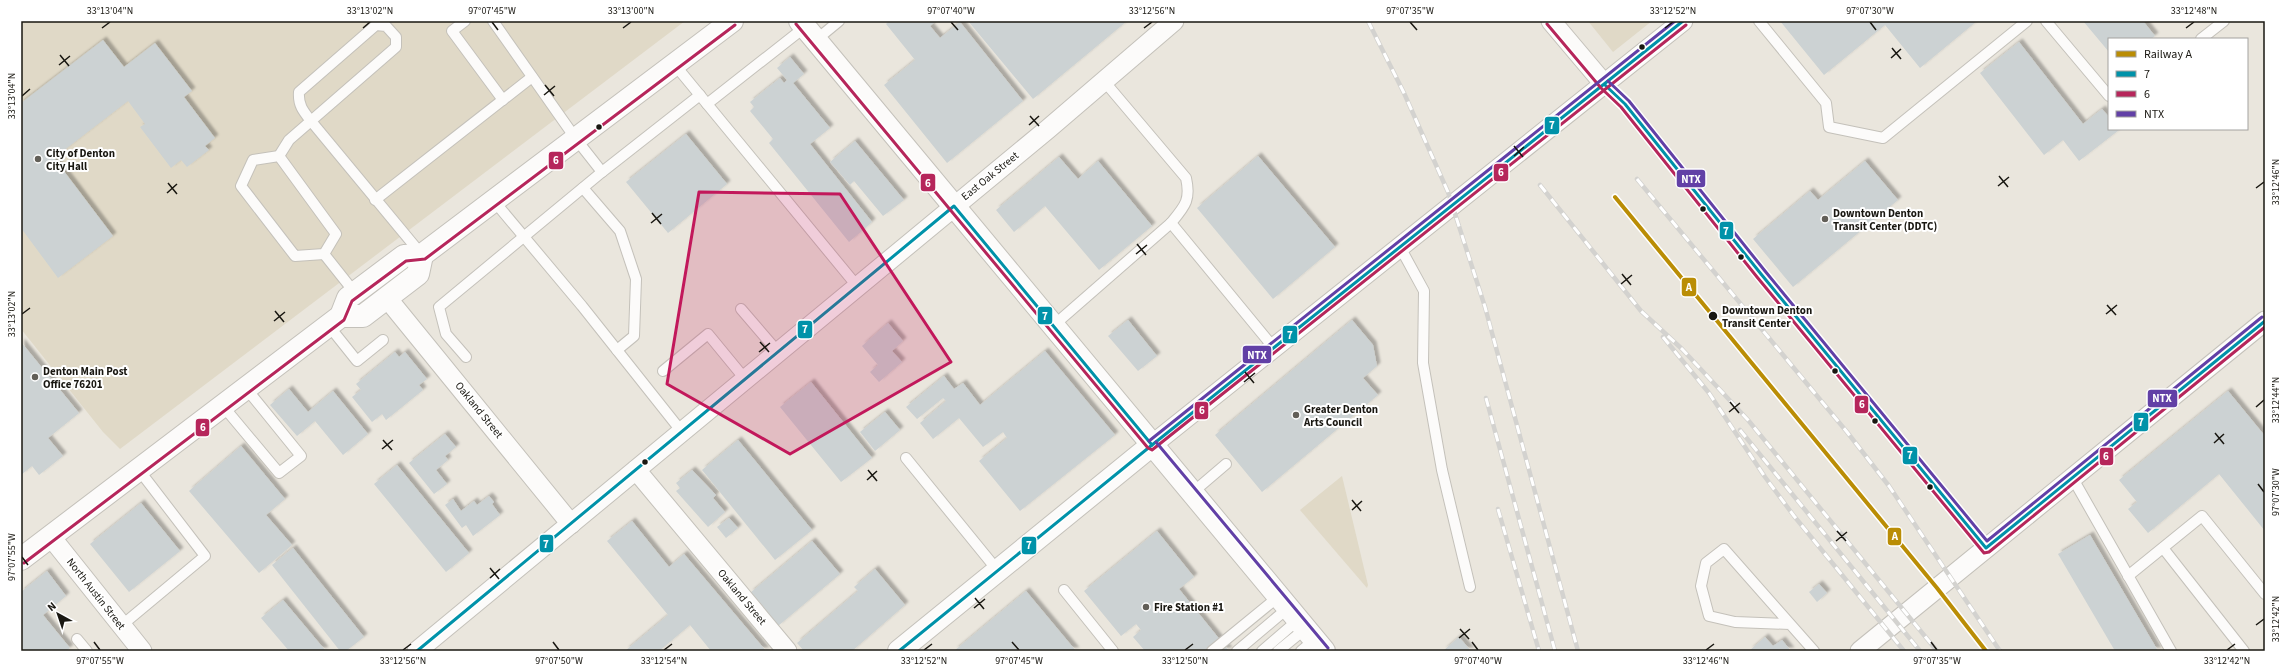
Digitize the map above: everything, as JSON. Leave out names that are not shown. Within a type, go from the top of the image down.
[{"type":"main road","points":[[21,559],[335,321],[348,298],[404,256],[422,255],[732,21]]},
{"type":"main road","points":[[807,30],[1192,493],[1301,628]]},
{"type":"main road","points":[[335,321],[362,316],[387,298],[418,274],[422,255]]},
{"type":"main road","points":[[899,651],[1152,445]]},
{"type":"street","name":"East Oak Street","points":[[417,651],[954,206],[1174,21]]},
{"type":"street","points":[[1552,21],[1605,85]]},
{"type":"street","points":[[1152,445],[1684,21]]},
{"type":"street","name":"Oakland Street","points":[[387,298],[571,524]]},
{"type":"street","points":[[1860,651],[2265,321]]},
{"type":"street","name":"Oakland Street","points":[[636,470],[787,651]]},
{"type":"street","name":"North Austin Street","points":[[51,537],[142,651]]},
{"type":"lane","points":[[465,21],[452,31],[503,100]]},
{"type":"lane","points":[[493,21],[576,139],[602,172]]},
{"type":"lane","points":[[707,104],[807,30],[839,21]]},
{"type":"lane","points":[[1759,21],[1826,103],[1829,127],[1883,138],[2028,21]]},
{"type":"lane","points":[[2046,21],[2108,95]]},
{"type":"lane","points":[[2202,38],[2224,21]]},
{"type":"lane","points":[[324,254],[295,256],[241,186],[253,160],[279,156],[289,140],[312,122],[396,47],[396,37],[386,26],[376,25],[299,92],[298,102],[302,110],[312,122],[375,200],[422,255]]},
{"type":"lane","points":[[675,65],[857,286]]},
{"type":"lane","points":[[375,200],[532,77]]},
{"type":"lane","points":[[1053,326],[1171,223],[1185,206],[1189,192],[1186,178],[1104,81]]},
{"type":"lane","points":[[1605,85],[1626,104],[1761,274],[1986,548]]},
{"type":"lane","points":[[466,358],[446,334],[439,308],[582,188],[700,96]]},
{"type":"lane","points":[[279,156],[336,234],[324,254]]},
{"type":"lane","points":[[582,188],[620,231],[636,279],[634,336],[617,350]]},
{"type":"lane","points":[[494,201],[617,350],[682,432]]},
{"type":"lane","points":[[1171,223],[1274,348]]},
{"type":"lane","points":[[1400,247],[1424,291],[1423,363],[1442,470],[1470,587]]},
{"type":"lane","points":[[324,254],[355,293]]},
{"type":"lane","points":[[741,309],[778,352]]},
{"type":"lane","points":[[335,321],[357,361],[383,340]]},
{"type":"lane","points":[[664,372],[708,334],[745,379]]},
{"type":"lane","points":[[223,406],[279,473],[302,456],[245,388]]},
{"type":"lane","points":[[906,458],[998,571]]},
{"type":"lane","points":[[1192,493],[1226,464]]},
{"type":"lane","points":[[121,626],[205,556],[139,470]]},
{"type":"lane","points":[[2072,477],[2171,651]]},
{"type":"lane","points":[[2128,576],[2202,516],[2265,594]]},
{"type":"lane","points":[[2163,548],[2244,651]]},
{"type":"lane","points":[[1790,624],[1735,622],[1709,616],[1701,586],[1706,563],[1724,549],[1814,651]]},
{"type":"lane","points":[[1064,590],[1113,651]]},
{"type":"lane","points":[[1212,651],[1301,628]]},
{"type":"lane","points":[[1237,651],[1301,628]]},
{"type":"lane","points":[[1262,651],[1301,628]]},
{"type":"lane","points":[[1278,651],[1301,628]]},
{"type":"lane","points":[[77,639],[87,651]]},
{"type":"highlighted area","points":[[699,192],[840,194],[951,362],[790,454],[667,384]]},
{"type":"shaded area","points":[[21,21],[685,21],[120,449],[103,432],[21,329]]},
{"type":"shaded area","points":[[1588,21],[1652,21],[1613,52]]},
{"type":"shaded area","points":[[1342,476],[1368,585],[1367,588],[1300,510]]},
{"type":"building","points":[[889,21],[936,21],[930,26],[940,38],[960,22],[1023,101],[947,163],[884,85],[915,60],[886,24]]},
{"type":"building","points":[[968,21],[1127,21],[1033,99]]},
{"type":"building","points":[[1780,21],[1977,21],[1920,68],[1885,25],[1824,75]]},
{"type":"building","points":[[2083,21],[2143,21],[2155,36],[2152,38],[2108,38],[2108,51]]},
{"type":"building","name":"City of Denton City Hall","points":[[103,40],[124,67],[155,43],[192,91],[184,97],[215,138],[205,146],[209,150],[187,167],[181,160],[171,168],[140,127],[145,124],[128,101],[54,158],[113,236],[58,278],[21,228],[21,103]]},
{"type":"building","points":[[2019,42],[2083,124],[2102,109],[2108,116],[2108,130],[2119,130],[2079,161],[2063,140],[2044,155],[1980,73]]},
{"type":"building","points":[[790,57],[804,74],[793,83],[830,128],[810,144],[872,222],[849,242],[769,143],[773,139],[750,111],[754,107],[750,102],[780,78],[784,83],[787,80],[777,68]]},
{"type":"building","points":[[686,134],[727,184],[668,233],[626,182]]},
{"type":"building","points":[[855,141],[904,200],[883,216],[854,181],[850,185],[830,162]]},
{"type":"building","points":[[1258,156],[1335,247],[1273,299],[1197,208]]},
{"type":"building","points":[[1059,157],[1078,179],[1098,161],[1152,226],[1099,270],[1045,206],[1014,232],[996,210]]},
{"type":"building","name":"Downtown Denton Transit Center (DDTC)","points":[[1865,161],[1898,200],[1793,287],[1753,239],[1810,191],[1818,200]]},
{"type":"building","points":[[1128,320],[1157,356],[1138,371],[1108,336]]},
{"type":"building","name":"Greater Denton Arts Council","points":[[1352,320],[1373,345],[1377,366],[1363,378],[1378,395],[1262,492],[1215,435]]},
{"type":"building","points":[[888,323],[903,341],[892,351],[902,362],[879,382],[870,372],[878,365],[862,346]]},
{"type":"building","name":"Denton Main Post Office 76201","points":[[21,342],[79,413],[48,438],[63,456],[39,475],[32,466],[21,475]]},
{"type":"building","points":[[1045,351],[1115,435],[1020,511],[979,461],[1007,438],[1003,432],[983,447],[959,418],[933,439],[920,423],[946,401],[943,398],[917,419],[906,407],[944,376],[954,389],[963,383],[980,405]]},
{"type":"building","points":[[395,352],[399,357],[405,352],[427,379],[419,385],[423,390],[386,420],[382,414],[372,422],[352,397],[361,390],[356,384]]},
{"type":"building","points":[[811,382],[872,458],[841,482],[780,407]]},
{"type":"building","points":[[289,389],[308,412],[333,391],[368,434],[343,455],[315,421],[297,436],[270,405]]},
{"type":"building","points":[[2228,391],[2265,436],[2265,531],[2219,474],[2148,533],[2128,509],[2137,502],[2119,480]]},
{"type":"building","points":[[885,412],[900,430],[875,451],[860,432]]},
{"type":"building","points":[[445,434],[456,447],[445,456],[448,460],[436,470],[447,484],[434,494],[409,463]]},
{"type":"building","points":[[738,440],[812,530],[775,560],[702,470]]},
{"type":"building","points":[[241,446],[285,499],[266,515],[292,545],[259,573],[189,491]]},
{"type":"building","points":[[397,465],[469,553],[446,572],[374,484]]},
{"type":"building","points":[[692,470],[716,495],[713,498],[725,512],[708,527],[676,491],[680,488],[676,483]]},
{"type":"building","points":[[489,496],[494,502],[492,504],[500,515],[473,536],[466,525],[462,528],[445,505],[453,499],[461,511],[474,501],[477,505]]},
{"type":"building","points":[[141,503],[180,551],[129,592],[90,544]]},
{"type":"building","points":[[729,518],[738,528],[726,538],[717,527]]},
{"type":"building","points":[[632,521],[669,567],[684,554],[766,651],[711,651],[690,625],[659,651],[625,651],[668,615],[607,541]]},
{"type":"building","name":"Fire Station #1","points":[[1157,531],[1194,577],[1179,589],[1229,651],[1145,651],[1133,637],[1141,630],[1136,624],[1121,636],[1084,591]]},
{"type":"building","points":[[2090,535],[2158,651],[2115,651],[2058,554]]},
{"type":"building","points":[[812,541],[840,574],[778,626],[750,593]]},
{"type":"building","points":[[293,548],[364,637],[346,651],[340,651],[272,565]]},
{"type":"building","points":[[875,569],[905,605],[852,651],[804,651],[797,643],[858,591],[854,587]]},
{"type":"building","points":[[47,571],[66,596],[43,615],[70,648],[66,651],[21,651],[21,592]]},
{"type":"building","points":[[1819,584],[1827,593],[1817,602],[1809,592]]},
{"type":"building","points":[[1026,591],[1076,651],[954,651]]},
{"type":"building","points":[[283,600],[325,650],[324,651],[289,651],[261,618]]},
{"type":"building","points":[[1459,637],[1471,651],[1443,651]]},
{"type":"building","points":[[1765,637],[1773,646],[1782,640],[1791,651],[1749,651]]},
{"type":"railway","points":[[1368,21],[1404,93],[1448,192],[1485,307],[1578,651]]},
{"type":"railway","points":[[1637,179],[1847,432],[1889,486],[2000,651]]},
{"type":"railway","points":[[1540,185],[1641,311],[1682,349],[1748,420],[1937,651]]},
{"type":"railway","points":[[1663,337],[1709,393],[1765,477],[1794,516],[1904,651]]},
{"type":"railway","points":[[1486,398],[1555,651]]},
{"type":"railway","points":[[1740,430],[1920,651]]},
{"type":"railway","points":[[1498,509],[1539,651]]},
{"type":"rail line","name":"A","points":[[1615,197],[1937,588],[1986,651]]},
{"type":"transit line","name":"NTX","points":[[1149,441],[1675,21]]},
{"type":"transit line","name":"7","points":[[899,651],[1152,445],[1683,21]]},
{"type":"transit line","name":"6","points":[[796,24],[1148,448],[1152,450],[1686,25]]},
{"type":"transit line","name":"6","points":[[1547,24],[1601,88],[1621,107],[1757,277],[1984,553],[1989,552],[2265,327]]},
{"type":"transit line","name":"6","points":[[24,563],[344,320],[352,301],[406,261],[425,259],[735,25]]},
{"type":"transit line","name":"NTX","points":[[1608,81],[1629,101],[1765,271],[1987,541],[2262,317]]},
{"type":"transit line","name":"7","points":[[1605,85],[1625,104],[1761,274],[1986,548],[2265,321]]},
{"type":"transit line","name":"7","points":[[417,651],[954,206],[1152,445]]},
{"type":"transit line","name":"NTX","points":[[1156,442],[1328,648]]},
{"type":"place","name":"City of Denton City Hall","points":[[38,159]]},
{"type":"place","name":"Downtown Denton Transit Center (DDTC)","points":[[1825,219]]},
{"type":"place","name":"Downtown Denton Transit Center","points":[[1713,316]]},
{"type":"place","name":"Denton Main Post Office 76201","points":[[35,377]]},
{"type":"place","name":"Greater Denton Arts Council","points":[[1296,415]]},
{"type":"place","name":"Fire Station #1","points":[[1146,607]]}]
